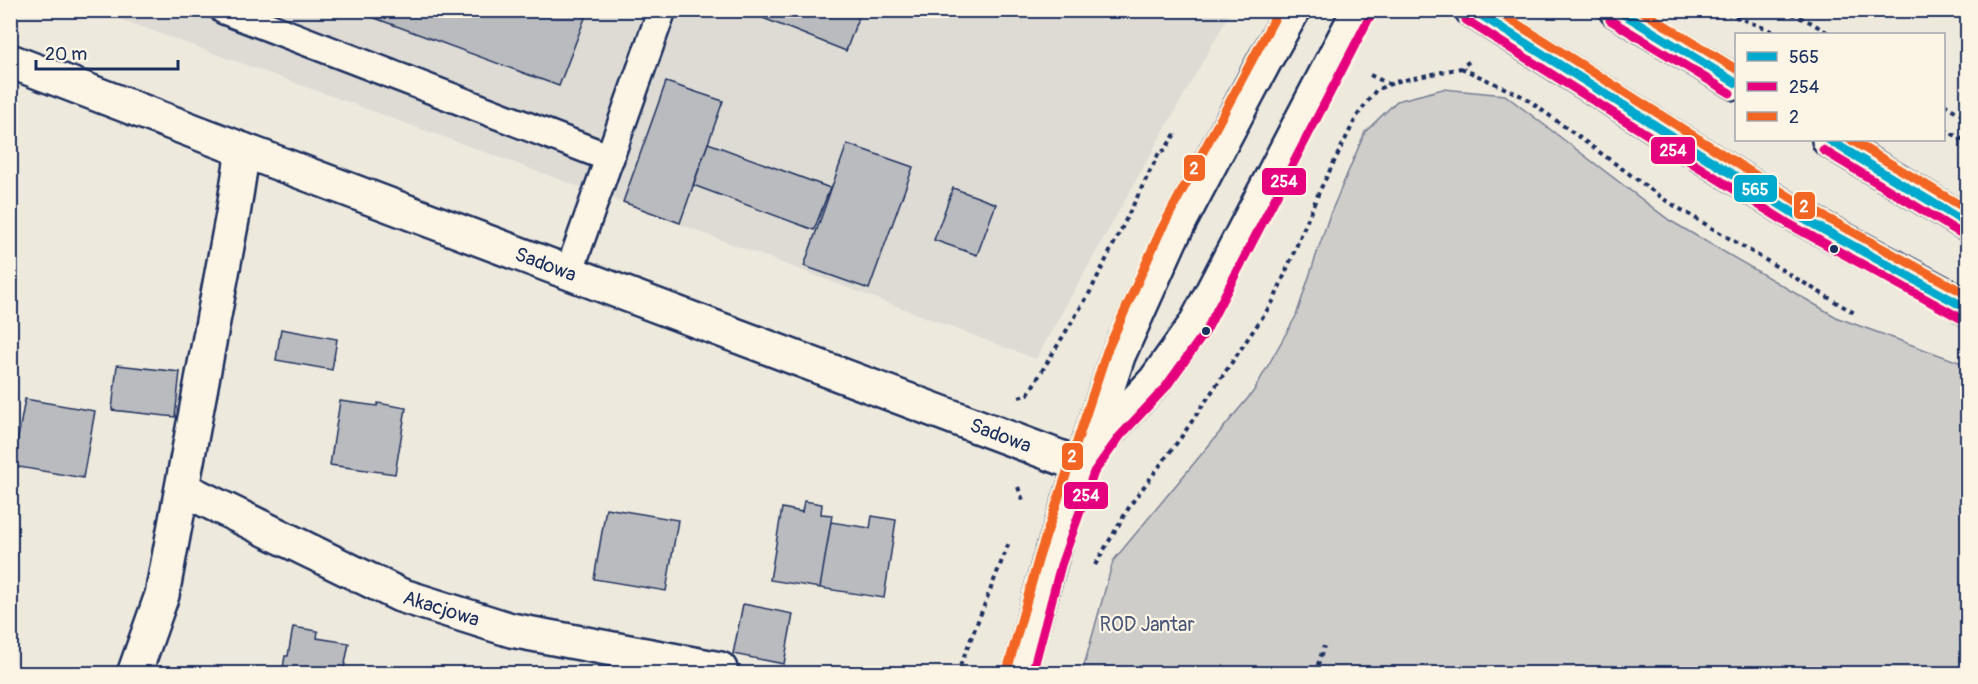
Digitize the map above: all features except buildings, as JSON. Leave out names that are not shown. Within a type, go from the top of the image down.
[{"type":"street","points":[[1019,674],[1050,561],[1118,356],[1171,238],[1293,10]]},
{"type":"street","points":[[1083,466],[1111,428],[1155,381],[1195,325],[1359,10]]},
{"type":"street","points":[[1616,10],[1735,82]]},
{"type":"street","points":[[1485,18],[1795,214],[1968,309]]},
{"type":"street","name":"Sadowa","points":[[10,61],[1083,466]]},
{"type":"street","points":[[1831,141],[1968,224]]},
{"type":"street","points":[[134,674],[162,595],[234,214],[243,150]]},
{"type":"street","name":"Akacjowa","points":[[183,489],[400,595],[511,630],[720,669]]},
{"type":"lane","points":[[224,10],[610,158]]},
{"type":"lane","points":[[569,272],[662,10]]},
{"type":"path","points":[[1718,10],[1777,33]]},
{"type":"path","points":[[1783,10],[1828,33]]},
{"type":"path","points":[[1092,572],[1131,504],[1182,436],[1274,300],[1319,192],[1357,116],[1376,90],[1389,84],[1461,68],[1479,55],[1485,18]]},
{"type":"path","points":[[1461,68],[1524,97],[1665,200],[1856,314]]},
{"type":"path","points":[[1945,105],[1968,119]]},
{"type":"path","points":[[1945,130],[1968,143]]},
{"type":"path","points":[[1315,674],[1324,646]]},
{"type":"shaded area","points":[[98,11],[1231,11],[1036,359],[597,193]]},
{"type":"green space","name":"ROD Jantar","points":[[1443,89],[1505,95],[1669,220],[1838,318],[1967,365],[1967,673],[1082,673],[1113,561],[1253,392],[1296,316],[1329,217],[1365,132],[1397,101]]},
{"type":"transit line","name":"2","points":[[1007,671],[1039,557],[1107,351],[1160,232],[1279,10]]},
{"type":"transit line","name":"565","points":[[1473,10],[1795,214],[1968,309]]},
{"type":"transit line","name":"2","points":[[1495,10],[1801,204],[1968,295]]},
{"type":"transit line","name":"565","points":[[1617,10],[1735,82]]},
{"type":"transit line","name":"2","points":[[1640,10],[1735,68]]},
{"type":"transit line","name":"254","points":[[1032,674],[1061,565],[1094,472],[1120,436],[1165,388],[1206,331],[1370,16]]},
{"type":"transit line","name":"254","points":[[1466,20],[1789,224],[1962,319]]},
{"type":"transit line","name":"254","points":[[1610,20],[1730,93]]},
{"type":"transit line","name":"565","points":[[1831,141],[1968,224]]},
{"type":"transit line","name":"2","points":[[1853,141],[1968,210]]},
{"type":"transit line","name":"254","points":[[1823,150],[1962,234]]}]
